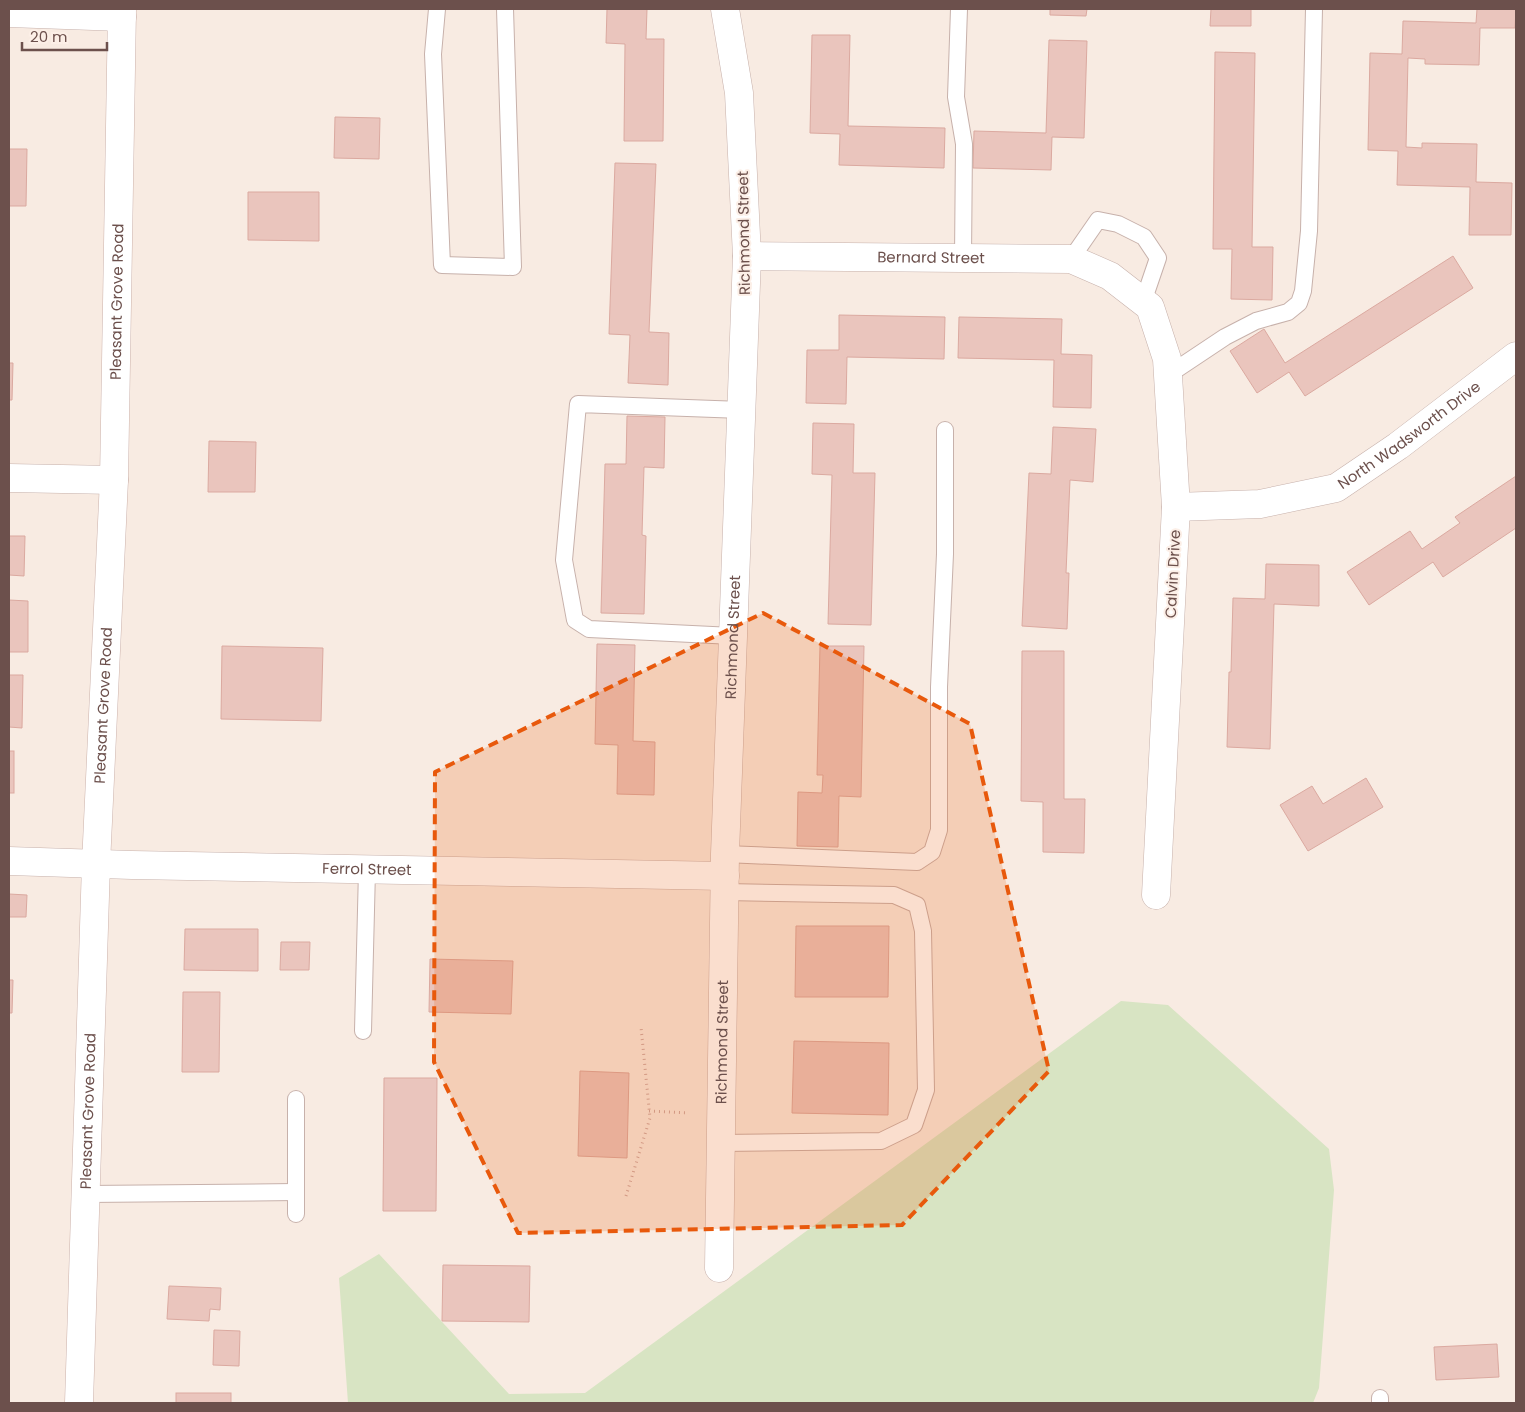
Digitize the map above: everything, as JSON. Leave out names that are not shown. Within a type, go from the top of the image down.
[{"type":"street","name":"Richmond Street","points":[[719,1268],[725,874],[748,256],[739,93],[726,9]]},
{"type":"street","points":[[9,13],[122,13]]},
{"type":"street","name":"Pleasant Grove Road","points":[[79,1403],[96,864],[114,480],[122,13]]},
{"type":"street","name":"Bernard Street","points":[[748,256],[1071,259],[1110,276]]},
{"type":"street","name":"Calvin Drive","points":[[1110,276],[1150,307],[1167,360],[1176,507],[1156,895]]},
{"type":"street","name":"North Wadsworth Drive","points":[[1176,507],[1260,504],[1336,488],[1398,446],[1516,356]]},
{"type":"street","points":[[9,478],[114,480]]},
{"type":"street","name":"Ferrol Street","points":[[9,861],[367,870],[725,874]]},
{"type":"lane","points":[[437,9],[433,54],[442,265],[513,267],[505,9]]},
{"type":"lane","points":[[959,9],[956,97],[964,144],[963,258]]},
{"type":"lane","points":[[1168,376],[1225,337],[1256,321],[1288,312],[1299,303],[1303,291],[1309,231],[1314,9]]},
{"type":"lane","points":[[1071,259],[1098,220],[1118,224],[1144,238],[1158,258],[1143,302]]},
{"type":"lane","points":[[733,636],[589,629],[575,620],[564,560],[578,404],[742,410]]},
{"type":"lane","points":[[725,874],[917,862],[932,852],[939,830],[939,687],[944,554],[945,430]]},
{"type":"lane","points":[[363,1031],[367,870]]},
{"type":"lane","points":[[720,1143],[881,1142],[914,1125],[926,1090],[923,931],[916,906],[894,895],[725,874]]},
{"type":"lane","points":[[296,1099],[296,1214]]},
{"type":"lane","points":[[86,1194],[296,1192]]},
{"type":"path","points":[[626,1196],[650,1118],[641,1026]]},
{"type":"path","points":[[649,1112],[688,1113]]},
{"type":"highlighted area","points":[[763,613],[970,724],[1049,1071],[902,1225],[518,1233],[434,1062],[435,772]]},
{"type":"green space","points":[[1121,1001],[1168,1005],[1329,1149],[1334,1190],[1319,1388],[1313,1403],[348,1403],[339,1278],[379,1254],[509,1394],[585,1393]]},
{"type":"building","points":[[607,9],[647,9],[646,39],[664,39],[663,141],[624,141],[625,44],[606,43]]},
{"type":"building","points":[[1050,9],[1087,9],[1086,16],[1050,15]]},
{"type":"building","points":[[1211,9],[1251,9],[1251,26],[1210,26]]},
{"type":"building","points":[[1477,9],[1516,9],[1515,28],[1480,28],[1479,65],[1425,64],[1425,59],[1408,58],[1406,147],[1422,148],[1422,143],[1477,144],[1476,182],[1512,183],[1511,235],[1469,235],[1470,187],[1397,185],[1398,151],[1368,150],[1370,53],[1402,54],[1403,21],[1476,23]]},
{"type":"building","points":[[812,35],[850,35],[848,126],[945,128],[944,168],[839,165],[840,134],[810,133]]},
{"type":"building","points":[[1049,40],[1087,41],[1084,138],[1052,137],[1051,170],[973,168],[974,131],[1046,133]]},
{"type":"building","points":[[1215,52],[1255,53],[1252,247],[1273,247],[1272,300],[1231,299],[1232,249],[1213,249]]},
{"type":"building","points":[[335,117],[380,118],[379,159],[334,158]]},
{"type":"building","points":[[9,149],[27,149],[26,206],[9,206]]},
{"type":"building","points":[[615,163],[656,164],[649,332],[669,333],[668,385],[628,383],[630,335],[609,334]]},
{"type":"building","points":[[248,192],[319,192],[319,241],[248,240]]},
{"type":"building","points":[[1453,256],[1473,288],[1305,396],[1289,372],[1257,393],[1230,351],[1264,329],[1285,363]]},
{"type":"building","points":[[839,315],[945,317],[944,359],[847,357],[846,404],[806,403],[807,350],[839,350]]},
{"type":"building","points":[[959,317],[1062,319],[1061,354],[1092,355],[1091,408],[1053,407],[1054,360],[958,358]]},
{"type":"building","points":[[9,363],[13,363],[12,400],[9,400]]},
{"type":"building","points":[[627,416],[665,417],[664,468],[644,467],[642,535],[646,536],[644,614],[601,613],[605,464],[626,464]]},
{"type":"building","points":[[813,423],[854,424],[853,473],[875,473],[871,625],[828,624],[832,475],[812,474]]},
{"type":"building","points":[[1053,427],[1096,429],[1093,482],[1070,480],[1066,573],[1069,573],[1067,629],[1022,626],[1029,473],[1051,474]]},
{"type":"building","points":[[209,441],[256,442],[255,492],[208,492]]},
{"type":"building","points":[[1516,476],[1516,528],[1443,577],[1433,562],[1369,605],[1347,572],[1410,531],[1422,549],[1460,523],[1455,517]]},
{"type":"building","points":[[9,536],[25,536],[24,576],[9,575]]},
{"type":"building","points":[[1266,564],[1319,565],[1319,606],[1274,604],[1270,749],[1227,747],[1233,598],[1265,599]]},
{"type":"building","points":[[9,600],[28,601],[28,652],[9,652]]},
{"type":"building","points":[[597,644],[635,645],[633,741],[655,742],[654,795],[617,794],[618,745],[595,744]]},
{"type":"building","points":[[222,646],[323,648],[321,721],[221,719]]},
{"type":"building","points":[[820,646],[864,646],[861,797],[839,796],[838,847],[797,846],[798,792],[822,793],[823,775],[817,775]]},
{"type":"building","points":[[1022,651],[1064,651],[1064,799],[1085,799],[1084,853],[1043,852],[1043,802],[1021,801]]},
{"type":"building","points":[[9,675],[23,675],[22,728],[9,727]]},
{"type":"building","points":[[9,751],[14,751],[14,793],[9,793]]},
{"type":"building","points":[[1366,778],[1383,807],[1308,851],[1280,805],[1312,786],[1323,804]]},
{"type":"building","points":[[9,894],[27,895],[26,917],[9,917]]},
{"type":"building","points":[[796,926],[889,926],[888,997],[795,997]]},
{"type":"building","points":[[185,929],[258,929],[258,971],[184,970]]},
{"type":"building","points":[[281,942],[310,942],[309,970],[280,970]]},
{"type":"building","points":[[430,959],[513,961],[511,1014],[429,1012]]},
{"type":"building","points":[[9,980],[13,980],[12,1013],[9,1013]]},
{"type":"building","points":[[183,992],[220,992],[219,1072],[182,1072]]},
{"type":"building","points":[[794,1041],[889,1043],[888,1115],[792,1113]]},
{"type":"building","points":[[580,1071],[629,1073],[627,1158],[578,1156]]},
{"type":"building","points":[[384,1078],[437,1078],[436,1211],[383,1211]]},
{"type":"building","points":[[443,1265],[530,1266],[529,1322],[442,1321]]},
{"type":"building","points":[[169,1286],[221,1288],[220,1310],[210,1309],[209,1321],[167,1319]]},
{"type":"building","points":[[214,1330],[240,1331],[239,1366],[213,1365]]},
{"type":"building","points":[[1497,1344],[1499,1377],[1436,1380],[1434,1347]]},
{"type":"building","points":[[176,1393],[231,1393],[231,1403],[176,1403]]}]
